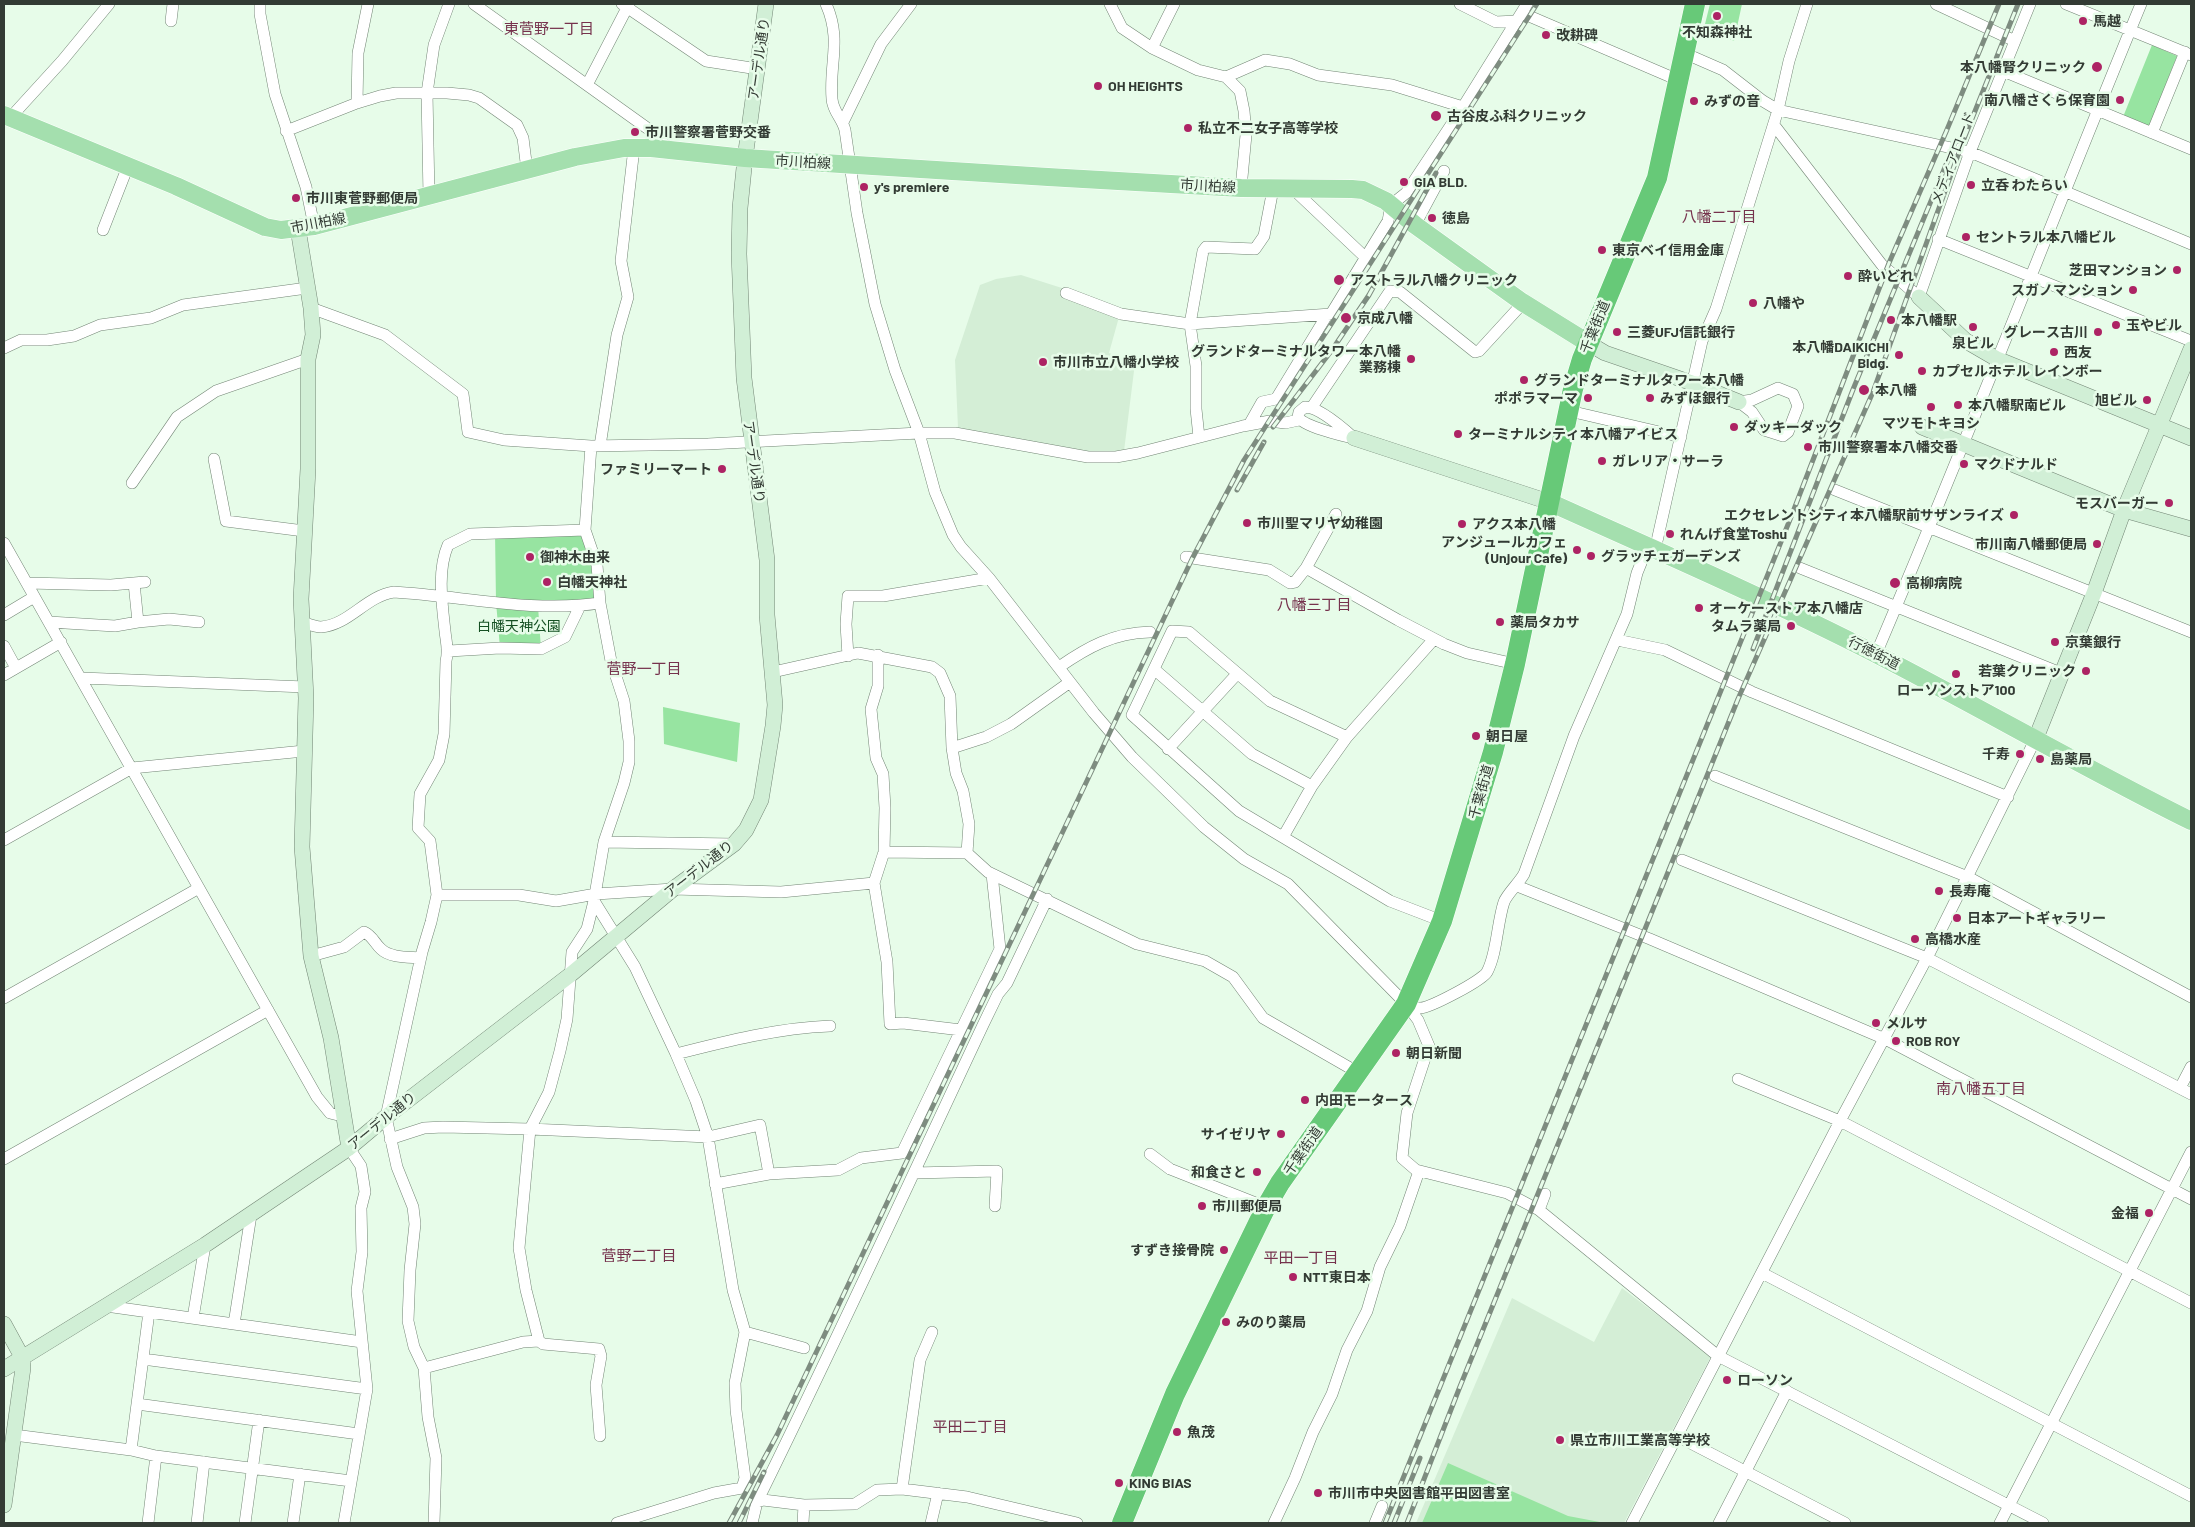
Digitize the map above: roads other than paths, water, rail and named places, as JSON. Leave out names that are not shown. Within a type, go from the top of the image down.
[{"type":"highway","name":"千葉街道","points":[[1122,1523],[1175,1394],[1266,1207],[1280,1183],[1406,1004],[1442,921],[1488,767],[1515,664],[1572,396],[1588,343],[1657,178],[1695,4]]},
{"type":"main road","name":"市川柏線","points":[[7,116],[128,166],[265,227],[281,230],[306,228],[575,157],[638,148],[745,158],[1240,188],[1363,190],[1374,194],[1391,206],[1523,303],[1588,343]]},
{"type":"main road","name":"行徳街道","points":[[1549,502],[1786,609],[1876,654],[2191,821]]},
{"type":"street","points":[[7,116],[62,61],[109,4]]},
{"type":"street","points":[[171,21],[173,4]]},
{"type":"street","points":[[260,4],[260,14],[273,85],[286,131],[306,187],[307,288],[313,335],[308,359],[308,469],[304,531],[302,622],[305,687],[302,847],[305,862],[311,956],[331,1038],[342,1116],[349,1148],[361,1166],[365,1192],[361,1208],[362,1252],[357,1291],[367,1389],[344,1523]]},
{"type":"street","points":[[357,103],[358,53],[368,4]]},
{"type":"street","points":[[429,196],[427,94],[434,45],[450,4]]},
{"type":"street","points":[[474,4],[647,128],[670,150]]},
{"type":"street","name":"アーデル通り","points":[[4,1369],[205,1245],[349,1148],[386,1117],[570,975],[673,889],[734,844],[746,830],[761,800],[773,726],[773,672],[767,615],[767,560],[744,378],[739,254],[745,158],[766,4]]},
{"type":"street","points":[[826,4],[833,20],[835,35],[832,98],[834,109],[843,122],[876,304],[894,370],[919,433],[934,492],[953,535],[1110,733],[1204,827],[1244,859],[1288,884],[1406,1004],[1418,1020],[1430,1046],[1407,1113],[1402,1158],[1419,1171],[1507,1193],[1539,1210],[1718,1356],[2043,1523]]},
{"type":"street","points":[[843,122],[881,44],[912,4]]},
{"type":"street","points":[[1110,4],[1122,28],[1152,48],[1198,70],[1226,77],[1240,91],[1246,135],[1240,188]]},
{"type":"street","points":[[1152,48],[1174,4]]},
{"type":"street","points":[[1460,4],[1496,22],[1523,10],[1678,80]]},
{"type":"street","points":[[1406,1004],[1421,1008],[1430,1005],[1475,982],[1486,974],[1491,964],[1505,899],[1517,886],[1524,874],[1574,736],[1627,614],[1637,573],[1651,548],[1681,437],[1702,341],[1716,309],[1774,125],[1789,61],[1807,4]]},
{"type":"street","points":[[1936,4],[2015,41]]},
{"type":"street","name":"メディアロード","points":[[1919,297],[1970,152],[2030,4]]},
{"type":"street","points":[[2066,4],[2188,53],[2152,133]]},
{"type":"street","points":[[1876,654],[2032,277],[2064,192],[2099,112],[2141,4]]},
{"type":"street","points":[[587,85],[626,5],[706,61],[758,69]]},
{"type":"street","points":[[1066,293],[1121,314],[1190,324],[1331,314],[1388,221],[1391,206],[1406,193],[1463,107],[1523,10]]},
{"type":"street","points":[[1684,53],[1723,70],[1763,101],[1778,110],[1927,141],[1970,152],[2191,244]]},
{"type":"street","points":[[1226,77],[1265,60],[1290,64],[1318,75],[1392,85],[1463,107]]},
{"type":"street","points":[[2003,71],[2191,149]]},
{"type":"street","points":[[286,131],[357,103],[396,93],[469,95],[479,98],[518,126],[523,138],[527,170]]},
{"type":"street","points":[[1774,125],[1882,265],[1966,341],[1997,359],[2191,438]]},
{"type":"street","points":[[539,1341],[526,1290],[519,1248],[530,1129],[549,1092],[567,1019],[572,952],[586,929],[595,897],[604,842],[624,784],[629,762],[629,741],[624,701],[611,661],[600,603],[597,568],[585,530],[596,446],[616,335],[628,297],[621,261],[638,148],[647,128]]},
{"type":"street","points":[[103,230],[128,166]]},
{"type":"street","points":[[1415,225],[1444,171]]},
{"type":"street","points":[[1199,437],[1195,404],[1196,366],[1190,324],[1203,251],[1206,247],[1255,249],[1264,236],[1273,188]]},
{"type":"street","points":[[1293,189],[1366,258]]},
{"type":"street","points":[[1938,239],[2191,342]]},
{"type":"street","points":[[4,348],[21,340],[48,340],[74,336],[100,326],[151,318],[183,305],[307,288]]},
{"type":"street","points":[[1312,407],[1390,291],[1400,292],[1475,352],[1480,351],[1523,303]]},
{"type":"street","points":[[311,308],[385,335],[463,394],[468,432],[504,440],[596,446],[751,442],[919,433],[955,433],[1088,457],[1138,453],[1249,425],[1270,421],[1285,423],[1299,420],[1340,436],[1354,438],[1549,502]]},
{"type":"street","points":[[1249,425],[1262,402],[1276,399],[1327,315]]},
{"type":"street","points":[[1588,343],[1605,353],[1740,402],[1752,412],[1764,430],[1783,436],[1788,432],[1798,406],[1793,394],[1778,388],[1752,400],[1740,402]]},
{"type":"street","points":[[1632,1523],[1840,1121],[1927,958],[2008,797],[2036,738],[2094,593],[2124,510],[2191,349]]},
{"type":"street","points":[[132,484],[177,417],[216,391],[308,359]]},
{"type":"street","points":[[1299,420],[1299,412],[1302,408],[1312,407],[1344,428],[1354,438]]},
{"type":"street","points":[[1578,413],[1681,437]]},
{"type":"street","points":[[1922,427],[2124,510],[2191,530]]},
{"type":"street","points":[[214,459],[226,521],[304,531]]},
{"type":"street","points":[[1835,490],[2191,632]]},
{"type":"street","points":[[1186,557],[1269,570],[1290,583],[1295,582],[1306,568],[1336,514]]},
{"type":"street","points":[[434,1523],[436,1458],[428,1417],[424,1368],[414,1347],[408,1321],[410,1270],[415,1224],[413,1207],[397,1167],[386,1117],[420,958],[436,895],[430,841],[418,828],[418,816],[420,794],[439,760],[444,734],[446,661],[449,651],[442,595],[444,555],[448,545],[470,534],[585,530]]},
{"type":"street","points":[[4,542],[317,1096],[330,1113],[342,1116]]},
{"type":"street","points":[[1306,568],[1434,638],[1467,653],[1515,664]]},
{"type":"street","points":[[1800,568],[2060,674]]},
{"type":"street","points":[[848,656],[846,624],[848,596],[883,596],[988,578]]},
{"type":"street","points":[[27,583],[111,585],[139,583],[138,622]]},
{"type":"street","points":[[302,622],[319,627],[340,622],[366,603],[385,593],[394,592],[442,595],[498,603],[580,606],[600,603]]},
{"type":"street","points":[[4,614],[34,596]]},
{"type":"street","points":[[449,651],[500,648],[541,650],[565,637],[580,606]]},
{"type":"street","points":[[49,622],[115,626],[169,619],[200,622]]},
{"type":"street","points":[[1346,737],[1270,701],[1189,632],[1172,631],[1132,715],[1239,811],[1390,901],[1442,921]]},
{"type":"street","points":[[1059,668],[1081,653],[1116,636],[1150,632]]},
{"type":"street","points":[[1283,838],[1312,786],[1346,737],[1434,638]]},
{"type":"street","points":[[1617,640],[1665,650],[1752,692],[2008,797]]},
{"type":"street","points":[[4,675],[61,642]]},
{"type":"street","points":[[4,646],[16,668]]},
{"type":"street","points":[[773,672],[858,653],[878,655],[932,667],[940,673],[950,696],[952,748],[956,773],[963,791],[969,824],[967,853]]},
{"type":"street","points":[[878,655],[878,686],[871,709],[876,758],[883,774],[884,852],[874,883],[887,962],[890,1024],[903,1023],[961,1030]]},
{"type":"street","points":[[1154,669],[1204,710],[1252,754],[1312,786]]},
{"type":"street","points":[[1168,749],[1238,674]]},
{"type":"street","points":[[82,678],[305,687]]},
{"type":"street","points":[[952,748],[986,737],[1011,724],[1070,682]]},
{"type":"street","points":[[4,840],[132,768],[304,751]]},
{"type":"street","points":[[1715,776],[1968,877],[2191,997]]},
{"type":"street","points":[[604,842],[734,844]]},
{"type":"street","points":[[884,852],[967,853],[992,874],[1137,944],[1205,961],[1233,977],[1263,1018],[1357,1072]]},
{"type":"street","points":[[1682,860],[1927,958],[2191,1094]]},
{"type":"street","points":[[715,1184],[769,1174],[838,1170],[861,1158],[902,1154],[1000,949],[992,874]]},
{"type":"street","points":[[436,895],[520,895],[556,900],[673,889],[781,892],[874,883]]},
{"type":"street","points":[[1517,886],[1650,939],[1885,1039],[2191,1199]]},
{"type":"street","points":[[4,998],[199,888]]},
{"type":"street","points":[[595,897],[616,937],[635,967],[676,1054],[696,1101],[708,1137],[733,1290],[745,1332],[735,1383],[736,1410],[745,1478],[742,1488]]},
{"type":"street","points":[[752,1523],[757,1502],[859,1292],[884,1234],[994,1002],[1007,982],[1047,899]]},
{"type":"street","points":[[311,956],[344,947],[364,932],[371,936],[385,952],[402,957],[420,958]]},
{"type":"street","points":[[4,1159],[268,1010]]},
{"type":"street","points":[[676,1054],[738,1038],[803,1027],[830,1026]]},
{"type":"street","points":[[2180,1088],[2191,1066]]},
{"type":"street","points":[[1738,1079],[1840,1121],[2191,1303]]},
{"type":"street","points":[[390,1139],[424,1128],[530,1129],[708,1137],[760,1125],[769,1174]]},
{"type":"street","points":[[2000,1523],[2191,1152]]},
{"type":"street","points":[[1150,1154],[1170,1169],[1266,1207]]},
{"type":"street","points":[[914,1173],[997,1171],[995,1206]]},
{"type":"street","points":[[1274,1523],[1295,1478],[1313,1432],[1332,1394],[1347,1350],[1367,1311],[1380,1267],[1400,1226],[1419,1171]]},
{"type":"street","points":[[1539,1210],[1545,1194]]},
{"type":"street","points":[[234,1324],[251,1215]]},
{"type":"street","points":[[193,1318],[205,1245]]},
{"type":"street","points":[[1762,1273],[2191,1496]]},
{"type":"street","points":[[106,1306],[362,1342]]},
{"type":"street","points":[[131,1450],[150,1312]]},
{"type":"street","points":[[4,1324],[22,1357],[22,1378],[4,1505]]},
{"type":"street","points":[[745,1332],[804,1348]]},
{"type":"street","points":[[902,1489],[920,1360],[932,1332]]},
{"type":"street","points":[[424,1368],[524,1342],[539,1341],[543,1344],[599,1349],[601,1356],[596,1385],[600,1436]]},
{"type":"street","points":[[143,1359],[367,1389]]},
{"type":"street","points":[[1719,1523],[1787,1392]]},
{"type":"street","points":[[138,1404],[359,1434]]},
{"type":"street","points":[[245,1523],[259,1420]]},
{"type":"street","points":[[14,1435],[131,1450],[156,1456],[351,1481]]},
{"type":"street","points":[[1677,1436],[1845,1523]]},
{"type":"street","points":[[148,1523],[156,1456]]},
{"type":"street","points":[[197,1523],[204,1462]]},
{"type":"street","points":[[293,1523],[300,1474]]},
{"type":"street","points":[[742,1488],[754,1502],[763,1500],[804,1505],[855,1504],[877,1490],[902,1489],[1000,1504],[1077,1523]]},
{"type":"street","points":[[617,1523],[714,1493],[742,1488]]},
{"type":"street","points":[[931,1523],[938,1493]]},
{"type":"street","points":[[803,1523],[804,1505]]},
{"type":"street","points":[[1375,1523],[1382,1506]]},
{"type":"railway","points":[[729,1523],[777,1435],[1192,559],[1244,460],[1537,4]]},
{"type":"railway","points":[[1385,1523],[1791,517],[1889,263],[1999,4]]},
{"type":"railway","points":[[1407,1523],[1459,1389],[1738,699],[1873,392],[1963,141],[2018,4]]},
{"type":"railway","points":[[1753,649],[1854,387],[1955,143]]},
{"type":"railway","points":[[1273,427],[1332,350],[1369,295],[1436,173]]},
{"type":"railway","points":[[1237,490],[1264,442]]},
{"type":"railway","points":[[1394,1523],[1420,1458]]},
{"type":"railway","points":[[739,1523],[764,1472]]},
{"type":"place","name":"不知森神社","points":[[1717,16]]},
{"type":"place","name":"馬越","points":[[2083,21]]},
{"type":"place","name":"改耕碑","points":[[1546,35]]},
{"type":"place","name":"本八幡腎クリニック","points":[[2097,67]]},
{"type":"place","name":"OH HEIGHTS","points":[[1098,86]]},
{"type":"place","name":"南八幡さくら保育園","points":[[2120,100]]},
{"type":"place","name":"みずの音","points":[[1694,101]]},
{"type":"place","name":"古谷皮ふ科クリニック","points":[[1436,116]]},
{"type":"place","name":"私立不二女子高等学校","points":[[1188,128]]},
{"type":"place","name":"市川警察署菅野交番","points":[[635,132]]},
{"type":"place","name":"GIA BLD.","points":[[1404,182]]},
{"type":"place","name":"立呑 わたらい","points":[[1971,185]]},
{"type":"place","name":"y's premiere","points":[[864,187]]},
{"type":"place","name":"市川東菅野郵便局","points":[[296,198]]},
{"type":"place","name":"徳島","points":[[1432,218]]},
{"type":"place","name":"セントラル本八幡ビル","points":[[1966,237]]},
{"type":"place","name":"東京ベイ信用金庫","points":[[1602,250]]},
{"type":"place","name":"芝田マンション","points":[[2177,270]]},
{"type":"place","name":"酔いどれ","points":[[1848,276]]},
{"type":"place","name":"アストラル八幡クリニック","points":[[1339,280]]},
{"type":"place","name":"スガノマンション","points":[[2133,290]]},
{"type":"place","name":"八幡や","points":[[1753,303]]},
{"type":"place","name":"京成八幡","points":[[1346,318]]},
{"type":"place","name":"本八幡駅","points":[[1891,320]]},
{"type":"place","name":"玉やビル","points":[[2116,325]]},
{"type":"place","name":"泉ビル","points":[[1973,327]]},
{"type":"place","name":"三菱UFJ信託銀行","points":[[1617,332]]},
{"type":"place","name":"グレース古川","points":[[2098,332]]},
{"type":"place","name":"西友","points":[[2054,352]]},
{"type":"place","name":"本八幡DAIKICHI Bldg.","points":[[1899,355]]},
{"type":"place","name":"グランドターミナルタワー本八幡 業務棟","points":[[1411,359]]},
{"type":"place","name":"市川市立八幡小学校","points":[[1043,362]]},
{"type":"place","name":"カプセルホテル レインボー","points":[[1922,371]]},
{"type":"place","name":"グランドターミナルタワー本八幡","points":[[1524,380]]},
{"type":"place","name":"本八幡","points":[[1864,390]]},
{"type":"place","name":"ポポラマーマ","points":[[1588,398]]},
{"type":"place","name":"みずほ銀行","points":[[1650,398]]},
{"type":"place","name":"旭ビル","points":[[2147,400]]},
{"type":"place","name":"本八幡駅南ビル","points":[[1958,405]]},
{"type":"place","name":"マツモトキヨシ","points":[[1931,407]]},
{"type":"place","name":"ダッキーダック","points":[[1734,427]]},
{"type":"place","name":"ターミナルシティ本八幡アイビス","points":[[1458,434]]},
{"type":"place","name":"市川警察署本八幡交番","points":[[1808,447]]},
{"type":"place","name":"ガレリア・サーラ","points":[[1602,461]]},
{"type":"place","name":"マクドナルド","points":[[1964,464]]},
{"type":"place","name":"ファミリーマート","points":[[722,469]]},
{"type":"place","name":"モスバーガー","points":[[2169,503]]},
{"type":"place","name":"エクセレントシティ本八幡駅前サザンライズ","points":[[2014,515]]},
{"type":"place","name":"市川聖マリヤ幼稚園","points":[[1247,523]]},
{"type":"place","name":"アクス本八幡","points":[[1462,524]]},
{"type":"place","name":"れんげ食堂Toshu","points":[[1670,534]]},
{"type":"place","name":"市川南八幡郵便局","points":[[2097,544]]},
{"type":"place","name":"アンジュールカフェ (Unjour Cafe)","points":[[1577,550]]},
{"type":"place","name":"グラッチェガーデンズ","points":[[1591,556]]},
{"type":"place","name":"御神木由来","points":[[530,557]]},
{"type":"place","name":"白幡天神社","points":[[547,582]]},
{"type":"place","name":"高柳病院","points":[[1895,583]]},
{"type":"place","name":"オーケーストア本八幡店","points":[[1699,608]]},
{"type":"place","name":"薬局タカサ","points":[[1500,622]]},
{"type":"place","name":"タムラ薬局","points":[[1791,626]]},
{"type":"place","name":"京葉銀行","points":[[2055,642]]},
{"type":"place","name":"若葉クリニック","points":[[2086,671]]},
{"type":"place","name":"ローソンストア100","points":[[1956,674]]},
{"type":"place","name":"朝日屋","points":[[1476,736]]},
{"type":"place","name":"千寿","points":[[2020,754]]},
{"type":"place","name":"島薬局","points":[[2040,759]]},
{"type":"place","name":"長寿庵","points":[[1939,891]]},
{"type":"place","name":"日本アートギャラリー","points":[[1957,918]]},
{"type":"place","name":"高橋水産","points":[[1915,939]]},
{"type":"place","name":"メルサ","points":[[1876,1023]]},
{"type":"place","name":"ROB ROY","points":[[1896,1041]]},
{"type":"place","name":"朝日新聞","points":[[1396,1053]]},
{"type":"place","name":"内田モータース","points":[[1305,1100]]},
{"type":"place","name":"サイゼリヤ","points":[[1281,1134]]},
{"type":"place","name":"和食さと","points":[[1257,1172]]},
{"type":"place","name":"市川郵便局","points":[[1202,1206]]},
{"type":"place","name":"金福","points":[[2149,1213]]},
{"type":"place","name":"すずき接骨院","points":[[1224,1250]]},
{"type":"place","name":"NTT東日本","points":[[1293,1277]]},
{"type":"place","name":"みのり薬局","points":[[1226,1322]]},
{"type":"place","name":"ローソン","points":[[1727,1380]]},
{"type":"place","name":"魚茂","points":[[1177,1432]]},
{"type":"place","name":"県立市川工業高等学校","points":[[1560,1440]]},
{"type":"place","name":"KING BIAS","points":[[1119,1483]]},
{"type":"place","name":"市川市中央図書館平田図書室","points":[[1318,1493]]},
{"type":"district","name":"東菅野一丁目","points":[[549,29]]},
{"type":"district","name":"八幡二丁目","points":[[1719,217]]},
{"type":"district","name":"八幡三丁目","points":[[1314,605]]},
{"type":"district","name":"菅野一丁目","points":[[644,669]]},
{"type":"district","name":"南八幡五丁目","points":[[1981,1089]]},
{"type":"district","name":"菅野二丁目","points":[[639,1256]]},
{"type":"district","name":"平田一丁目","points":[[1301,1258]]},
{"type":"district","name":"平田二丁目","points":[[970,1427]]},
{"type":"park label","name":"白幡天神公園","points":[[519,626]]}]
